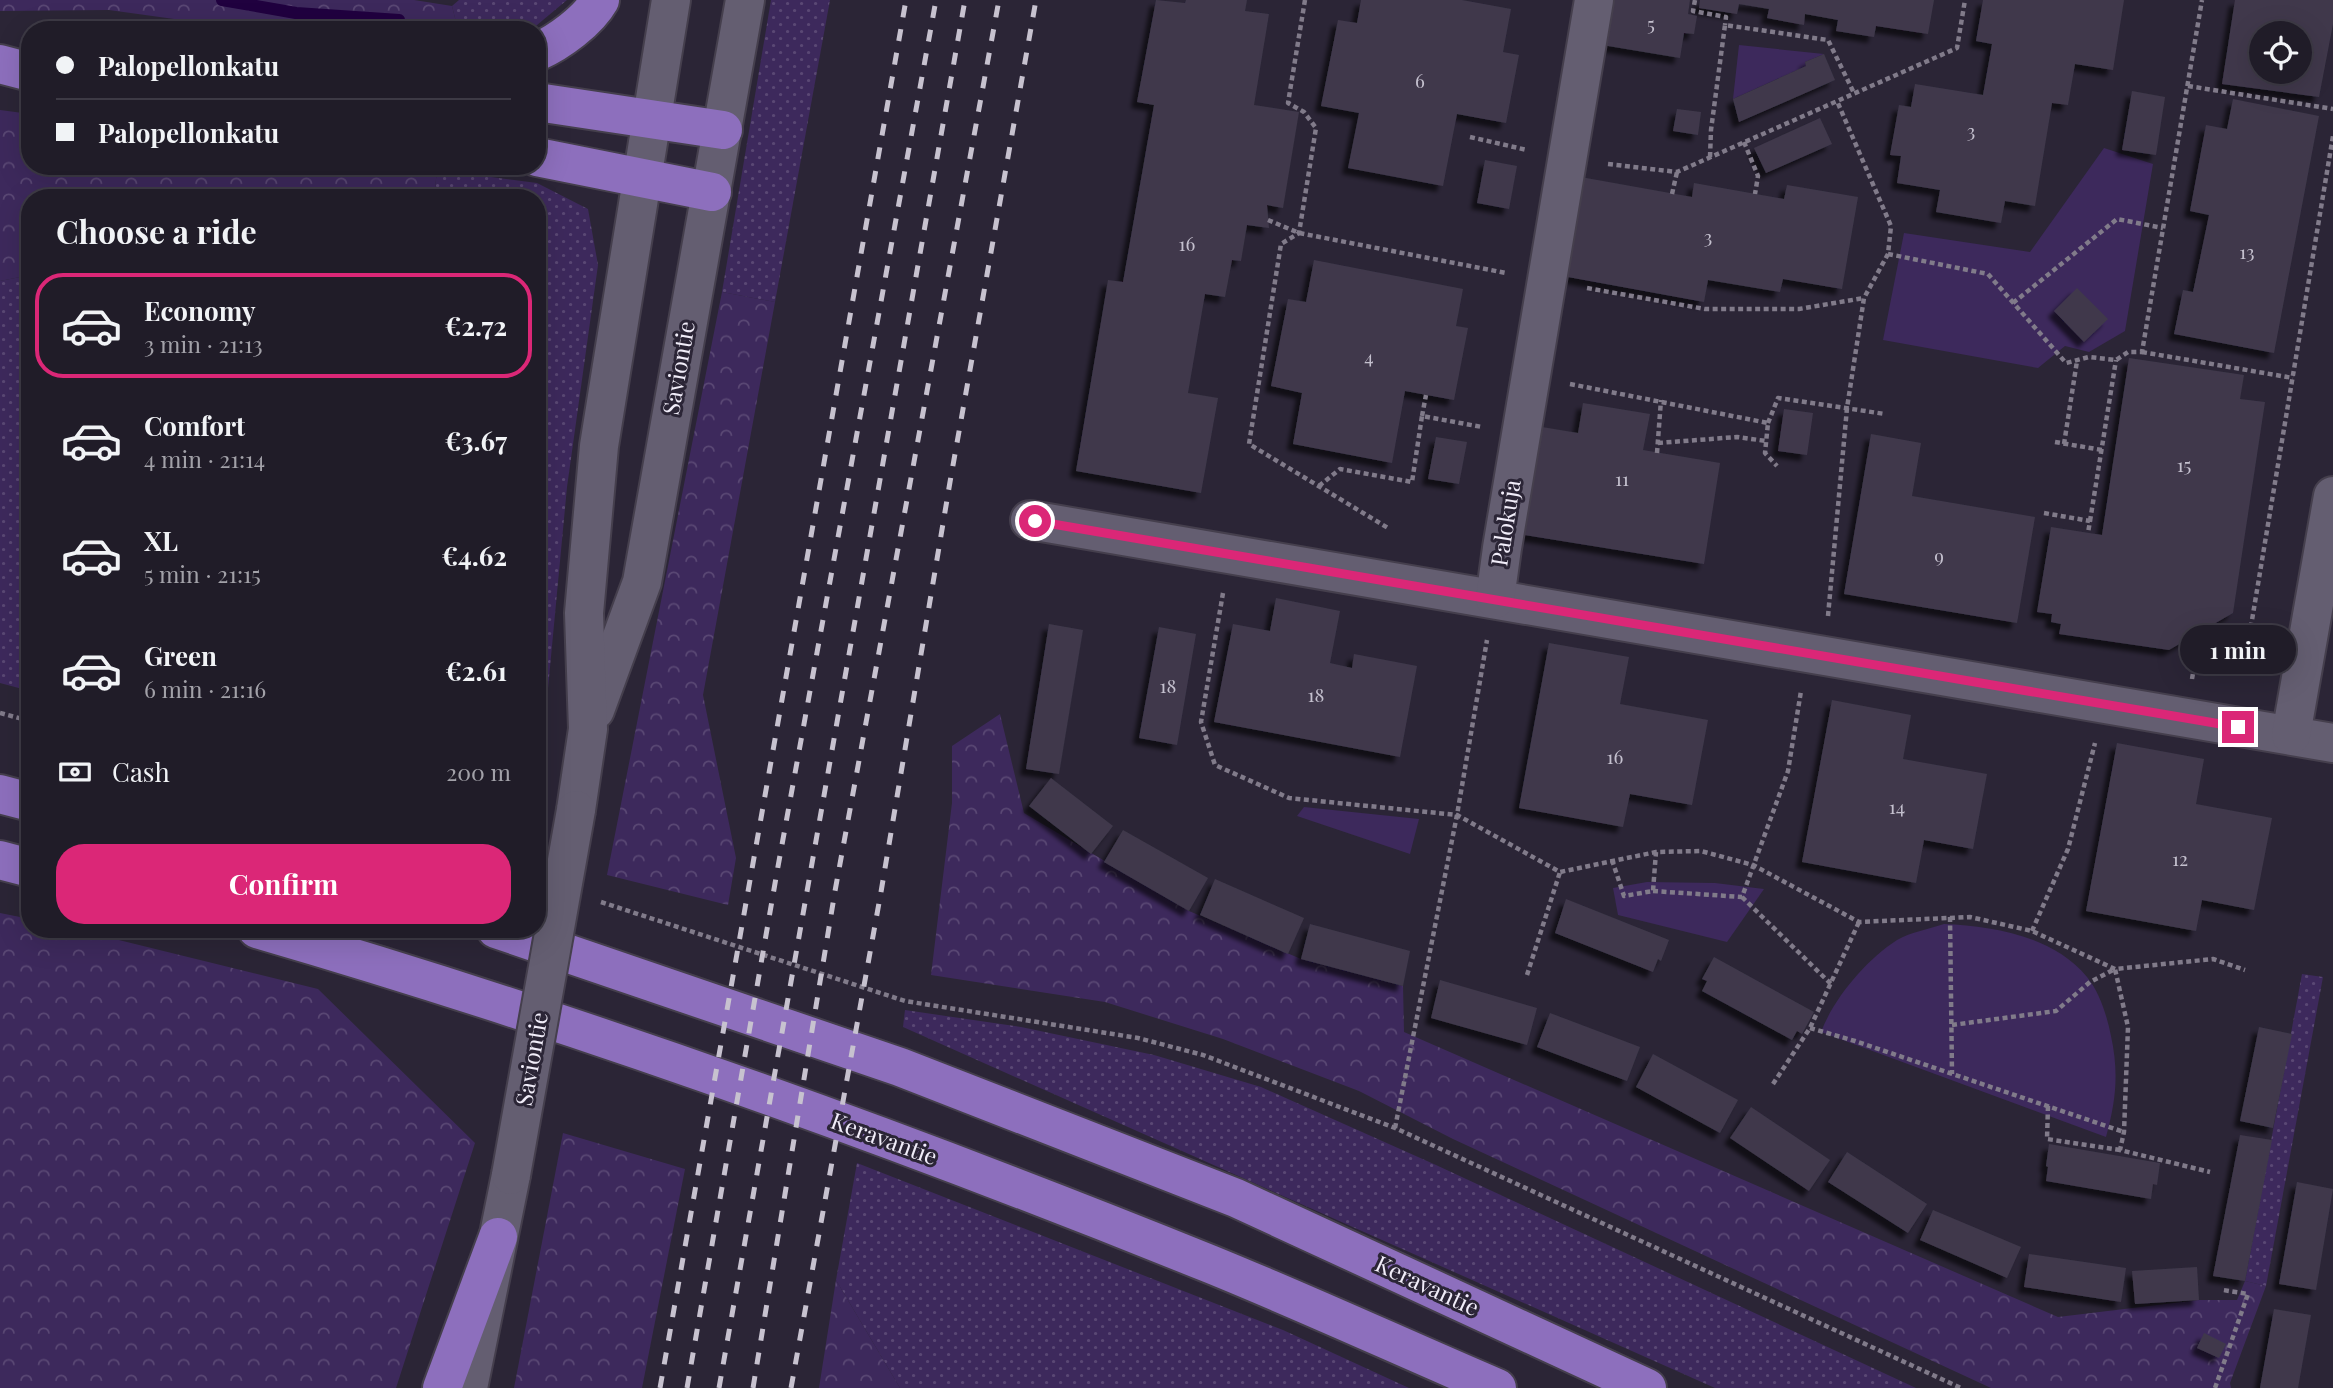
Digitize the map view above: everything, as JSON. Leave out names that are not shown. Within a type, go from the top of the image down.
[{"type":"main road","points":[[546,48],[594,10],[600,0]]},
{"type":"main road","points":[[0,49],[21,46]]},
{"type":"main road","points":[[0,64],[21,70]]},
{"type":"main road","points":[[546,103],[723,130]]},
{"type":"main road","points":[[546,159],[712,192]]},
{"type":"main road","points":[[0,794],[21,800]]},
{"type":"main road","points":[[0,860],[21,866]]},
{"type":"main road","name":"Keravantie","points":[[288,938],[408,973],[633,1047],[958,1166],[1212,1265],[1497,1388]]},
{"type":"main road","name":"Keravantie","points":[[522,938],[900,1067],[1236,1198],[1647,1388]]},
{"type":"main road","points":[[442,1388],[498,1237]]},
{"type":"street","name":"Saviontie","points":[[468,1388],[511,1175],[588,729],[584,613],[599,446],[671,0]]},
{"type":"street","name":"Saviontie","points":[[588,729],[642,582],[745,0]]},
{"type":"street","name":"Palokuja","points":[[1495,599],[1594,0]]},
{"type":"street","points":[[2291,735],[2333,496]]},
{"type":"street","points":[[1030,520],[1495,599],[1813,668],[2186,718],[2333,743]]},
{"type":"path","points":[[1305,0],[1288,103],[1304,112],[1316,128],[1299,233],[1281,244],[1249,443],[1388,528]]},
{"type":"path","points":[[1695,0],[1693,11],[1726,17],[1711,130],[1710,158]]},
{"type":"path","points":[[1469,137],[1566,159],[1677,172],[1957,48],[1965,0]]},
{"type":"path","points":[[2142,352],[2202,0]]},
{"type":"path","points":[[1725,24],[1828,40],[1854,93]]},
{"type":"path","points":[[2188,86],[2333,109]]},
{"type":"path","points":[[1742,897],[1788,771],[1813,668],[1864,298],[1888,254],[1891,226],[1837,101]]},
{"type":"path","points":[[2186,718],[2194,667],[2249,638],[2333,136]]},
{"type":"path","points":[[1744,142],[1758,176],[1755,194]]},
{"type":"path","points":[[1672,194],[1677,172]]},
{"type":"path","points":[[2013,303],[2117,219],[2163,228]]},
{"type":"path","points":[[1268,220],[1299,233],[1705,309],[1799,309],[1864,298]]},
{"type":"path","points":[[1888,254],[1988,274],[2066,363],[2090,356],[2116,360],[2128,352],[2142,352],[2293,378]]},
{"type":"path","points":[[2088,533],[2116,360]]},
{"type":"path","points":[[2064,443],[2077,361]]},
{"type":"path","points":[[1531,377],[1769,423]]},
{"type":"path","points":[[1318,486],[1340,469],[1412,482],[1426,395]]},
{"type":"path","points":[[1777,467],[1765,453],[1769,423],[1778,398],[1885,414]]},
{"type":"path","points":[[1657,453],[1661,400]]},
{"type":"path","points":[[1422,416],[1521,434]]},
{"type":"path","points":[[1658,443],[1737,437],[1766,441]]},
{"type":"path","points":[[2055,442],[2102,450]]},
{"type":"path","points":[[2044,513],[2090,522]]},
{"type":"path","points":[[1225,581],[1201,722],[1215,765],[1289,798],[1457,815],[1560,872],[1656,852],[1701,851],[1753,865],[1859,922],[1970,917],[2032,931],[2115,969]]},
{"type":"path","name":"Palokuja","points":[[1395,1128],[1457,815],[1495,599]]},
{"type":"path","points":[[0,713],[21,719]]},
{"type":"path","points":[[2032,931],[2068,849],[2098,730]]},
{"type":"path","points":[[1653,891],[1656,852]]},
{"type":"path","points":[[1612,860],[1624,896],[1653,891],[1742,897],[1831,984]]},
{"type":"path","points":[[1527,975],[1560,872]]},
{"type":"path","points":[[590,898],[905,1001],[1138,1038],[1203,1055],[1395,1128],[1961,1388]]},
{"type":"path","points":[[1950,918],[1952,1074]]},
{"type":"path","points":[[1773,1084],[1811,1028],[1859,922]]},
{"type":"path","points":[[1952,1025],[2056,1011],[2090,982],[2115,969],[2213,959],[2245,970]]},
{"type":"path","points":[[2115,969],[2128,1027],[2120,1150]]},
{"type":"path","points":[[1811,1028],[2123,1132]]},
{"type":"path","points":[[2048,1106],[2047,1139],[2120,1150],[2210,1172]]},
{"type":"path","points":[[2215,1388],[2248,1294],[2223,1290]]},
{"type":"green space","points":[[0,0],[414,0],[452,6],[456,21],[189,21],[109,10],[0,11]]},
{"type":"green space","points":[[459,0],[567,0],[542,21],[456,21],[452,6]]},
{"type":"green space","points":[[771,0],[830,0],[775,302],[722,292]]},
{"type":"green space","points":[[1739,45],[1824,54],[1805,62],[1806,66],[1733,99]]},
{"type":"green space","points":[[0,110],[21,113],[21,175],[436,175],[435,189],[21,189],[21,277],[0,281]]},
{"type":"green space","points":[[2104,148],[2153,164],[2125,331],[2089,352],[2065,346],[2038,368],[1883,340],[1904,233],[2030,252]]},
{"type":"green space","points":[[436,175],[475,175],[537,183],[588,209],[598,265],[567,487],[546,710],[546,189],[435,189]]},
{"type":"green space","points":[[21,277],[21,689],[0,683],[0,281]]},
{"type":"green space","points":[[722,292],[775,302],[703,695],[736,858],[728,905],[607,875]]},
{"type":"green space","points":[[1000,714],[1024,813],[1189,911],[1301,959],[1403,986],[1404,1032],[2058,1317],[2199,1300],[2237,1300],[2245,1281],[2266,1286],[2230,1383],[2231,1388],[1991,1388],[1453,1139],[1359,1091],[1223,1039],[1105,1002],[931,975],[952,803],[952,746]]},
{"type":"green space","points":[[1304,807],[1419,819],[1410,854],[1297,816]]},
{"type":"green space","points":[[1647,882],[1715,883],[1764,889],[1727,942],[1618,915],[1613,888]]},
{"type":"green space","points":[[0,913],[21,917],[21,938],[111,938],[318,989],[475,1143],[396,1388],[0,1388]]},
{"type":"green space","points":[[1944,924],[1982,927],[2040,943],[2073,963],[2087,977],[2102,1005],[2115,1062],[2115,1087],[2106,1137],[1821,1032],[1834,1006],[1852,981],[1885,948],[1902,937]]},
{"type":"green space","points":[[2302,974],[2323,977],[2266,1286],[2245,1281]]},
{"type":"green space","points":[[905,1010],[1021,1027],[1154,1055],[1261,1087],[1436,1165],[1916,1388],[1715,1388],[903,1027]]},
{"type":"green space","points":[[563,1133],[685,1169],[642,1388],[514,1388]]},
{"type":"green space","points":[[857,1163],[1283,1330],[1409,1388],[900,1388],[836,1280]]},
{"type":"green space","points":[[836,1280],[900,1388],[819,1388]]},
{"type":"building","points":[[1156,0],[1185,3],[1186,0],[1247,0],[1245,11],[1269,14],[1254,105],[1299,112],[1283,208],[1267,205],[1269,228],[1247,225],[1241,261],[1232,260],[1225,297],[1205,294],[1188,393],[1218,398],[1201,493],[1076,471],[1108,280],[1123,282],[1154,105],[1137,102]]},
{"type":"building","points":[[1361,0],[1462,0],[1511,9],[1503,52],[1519,55],[1506,123],[1457,114],[1443,186],[1348,168],[1359,113],[1321,106],[1338,20],[1357,23]]},
{"type":"building","points":[[1610,0],[1690,0],[1688,14],[1697,16],[1694,34],[1684,33],[1680,58],[1602,45]]},
{"type":"building","points":[[1700,0],[1934,0],[1928,34],[1876,26],[1874,37],[1836,31],[1838,20],[1805,14],[1804,25],[1767,18],[1769,9],[1739,4],[1737,14],[1699,8]]},
{"type":"building","points":[[1983,0],[2124,0],[2113,70],[2075,64],[2068,105],[2052,103],[2035,206],[2005,201],[2001,223],[1936,212],[1940,190],[1897,183],[1901,156],[1890,155],[1899,105],[1911,107],[1915,84],[1983,95],[1992,44],[1976,41]]},
{"type":"building","points":[[2235,0],[2333,0],[2333,24],[2319,97],[2222,84]]},
{"type":"building","points":[[1824,54],[1835,80],[1739,122],[1733,99],[1806,66],[1805,62]]},
{"type":"building","points":[[2132,91],[2165,97],[2156,155],[2122,150]]},
{"type":"building","points":[[2233,99],[2319,116],[2274,353],[2174,334],[2183,290],[2193,292],[2209,215],[2190,211],[2206,125],[2227,129]]},
{"type":"building","points":[[1677,109],[1701,112],[1698,135],[1673,131]]},
{"type":"building","points":[[1820,118],[1832,144],[1766,173],[1754,148]]},
{"type":"building","points":[[1485,160],[1517,166],[1509,209],[1477,203]]},
{"type":"building","points":[[1575,176],[1692,197],[1694,183],[1784,199],[1787,185],[1858,197],[1842,289],[1783,279],[1780,292],[1708,280],[1704,302],[1557,275]]},
{"type":"building","points":[[1314,260],[1463,289],[1456,326],[1468,328],[1454,400],[1405,391],[1392,463],[1293,444],[1302,393],[1271,386],[1288,299],[1306,302]]},
{"type":"building","points":[[2077,288],[2108,319],[2084,342],[2054,311]]},
{"type":"building","points":[[2129,358],[2244,375],[2240,399],[2265,402],[2233,613],[2169,650],[2059,634],[2061,624],[2051,622],[2052,614],[2037,612],[2051,527],[2102,535]]},
{"type":"building","points":[[1583,403],[1650,414],[1643,450],[1720,463],[1704,564],[1518,534],[1536,426],[1578,433]]},
{"type":"building","points":[[1784,409],[1813,413],[1807,455],[1778,451]]},
{"type":"building","points":[[1871,434],[1921,443],[1912,496],[2035,517],[2017,623],[1844,594]]},
{"type":"building","points":[[1436,437],[1467,442],[1459,484],[1428,479]]},
{"type":"building","points":[[1276,598],[1340,611],[1330,663],[1352,668],[1354,654],[1417,666],[1400,757],[1214,722],[1233,624],[1270,631]]},
{"type":"building","points":[[1049,624],[1083,630],[1059,774],[1026,769]]},
{"type":"building","points":[[1159,627],[1196,634],[1177,745],[1139,738]]},
{"type":"building","points":[[1549,643],[1629,657],[1620,704],[1708,720],[1692,805],[1630,794],[1623,827],[1519,808]]},
{"type":"building","points":[[1832,700],[1911,715],[1903,759],[1987,774],[1973,849],[1924,840],[1916,883],[1802,862]]},
{"type":"building","points":[[2117,743],[2204,759],[2196,804],[2272,818],[2254,910],[2202,900],[2196,931],[2086,911]]},
{"type":"building","points":[[1051,778],[1113,826],[1091,854],[1029,806]]},
{"type":"building","points":[[1123,830],[1208,878],[1189,911],[1104,862]]},
{"type":"building","points":[[1215,879],[1304,918],[1288,954],[1200,915]]},
{"type":"building","points":[[1566,899],[1669,940],[1661,961],[1658,959],[1653,972],[1555,933]]},
{"type":"building","points":[[1310,924],[1410,951],[1403,986],[1301,959]]},
{"type":"building","points":[[1714,957],[1814,1012],[1802,1034],[1797,1031],[1792,1040],[1702,991],[1707,981],[1702,979]]},
{"type":"building","points":[[1440,980],[1537,1008],[1527,1045],[1431,1018]]},
{"type":"building","points":[[1550,1013],[1640,1047],[1627,1081],[1537,1047]]},
{"type":"building","points":[[2259,1027],[2292,1034],[2273,1128],[2240,1121]]},
{"type":"building","points":[[1653,1054],[1738,1100],[1720,1133],[1636,1087]]},
{"type":"building","points":[[1751,1107],[1830,1160],[1809,1191],[1730,1138]]},
{"type":"building","points":[[2240,1135],[2272,1140],[2245,1281],[2213,1276]]},
{"type":"building","points":[[2049,1144],[2160,1163],[2157,1185],[2153,1184],[2151,1199],[2046,1181]]},
{"type":"building","points":[[1847,1152],[1927,1204],[1908,1233],[1828,1182]]},
{"type":"building","points":[[2297,1182],[2333,1189],[2316,1290],[2279,1284]]},
{"type":"building","points":[[1933,1210],[2021,1247],[2007,1278],[1920,1240]]},
{"type":"building","points":[[2029,1254],[2126,1268],[2121,1302],[2024,1287]]},
{"type":"building","points":[[2197,1267],[2199,1300],[2135,1304],[2132,1271]]},
{"type":"building","points":[[2274,1309],[2311,1315],[2298,1388],[2260,1388]]},
{"type":"building","points":[[2204,1333],[2226,1344],[2219,1358],[2197,1348]]},
{"type":"waterway","points":[[222,0],[296,13],[399,20]]},
{"type":"railway","points":[[660,1388],[906,0]]},
{"type":"railway","points":[[687,1388],[777,872],[936,0]]},
{"type":"railway","points":[[719,1388],[965,0]]},
{"type":"railway","points":[[753,1388],[835,891],[999,0]]},
{"type":"railway","points":[[791,1388],[881,892],[950,482],[1036,0]]},
{"type":"route","points":[[1035,521],[2238,727]]}]
